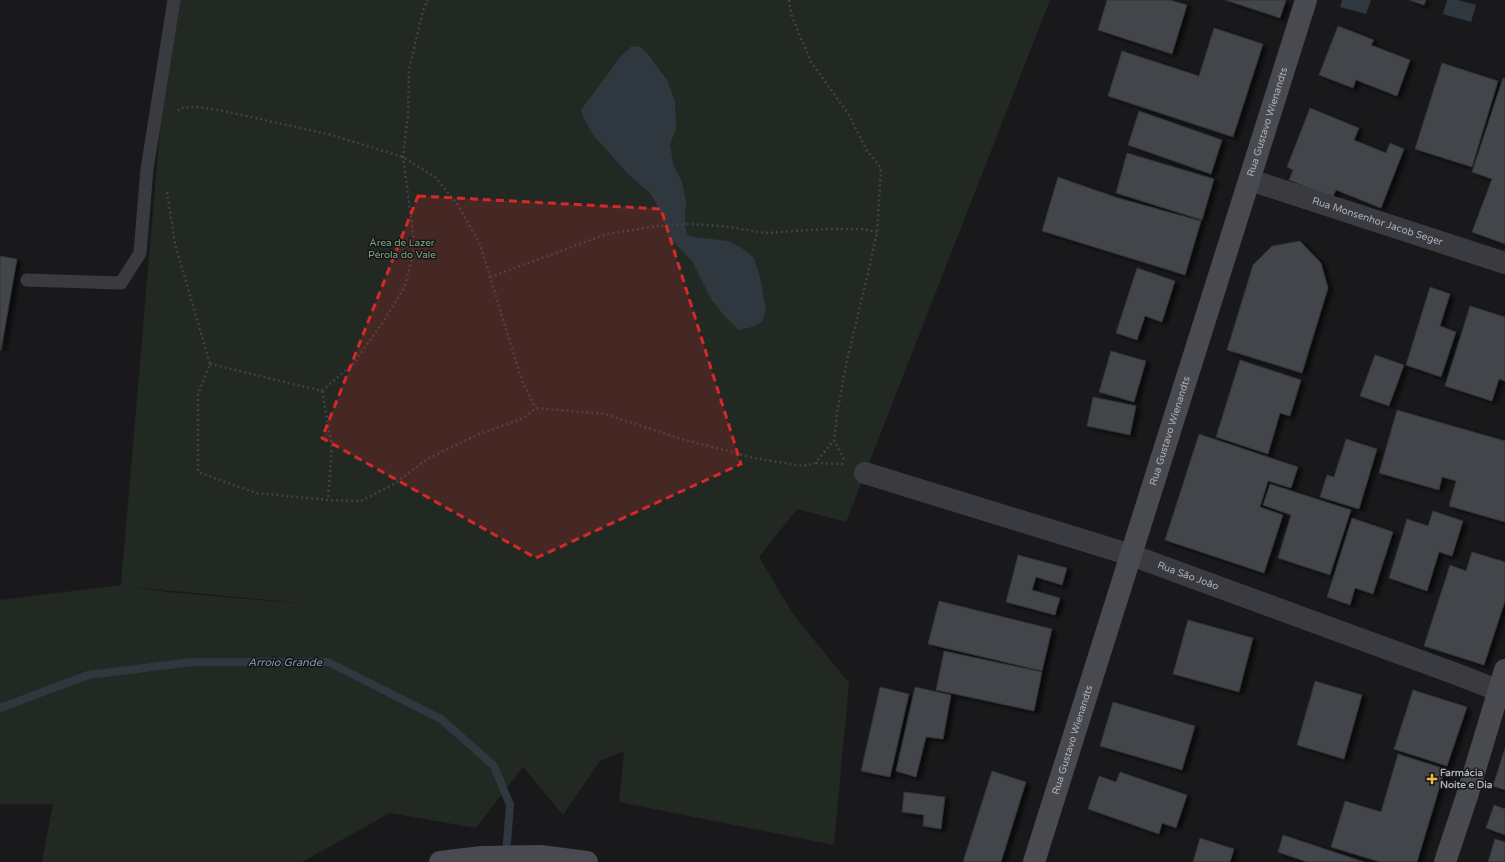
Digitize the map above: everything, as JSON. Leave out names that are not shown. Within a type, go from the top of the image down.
[{"type":"main road","name":"Rua Gustavo Wienandts","points":[[1034,862],[1306,0]]},
{"type":"main road","points":[[1445,862],[1502,692],[1505,670]]},
{"type":"main road","points":[[440,862],[482,857],[540,856],[587,862]]},
{"type":"street","name":"Rua Monsenhor Jacob Seger","points":[[1250,180],[1505,263]]},
{"type":"street","name":"Rua São João","points":[[865,473],[1131,555],[1502,692]]},
{"type":"lane","points":[[27,280],[121,283],[140,253],[147,169],[174,0]]},
{"type":"path","points":[[322,391],[354,363],[385,319],[404,288],[415,248],[403,157],[408,114],[409,70],[423,10],[428,0]]},
{"type":"path","points":[[789,0],[791,14],[811,62],[849,115],[867,151],[881,168],[877,232],[847,360],[834,440],[815,463]]},
{"type":"path","points":[[176,114],[180,108],[197,107],[219,110],[332,135],[403,157],[435,177],[458,205],[480,244],[522,381],[536,408]]},
{"type":"path","points":[[166,189],[175,244],[210,364],[198,394],[198,472],[256,493],[328,500],[361,501],[394,484],[428,458],[479,434],[524,418],[536,408],[605,414],[678,438],[754,458],[802,466],[815,463],[846,464],[834,440]]},
{"type":"path","points":[[490,277],[607,234],[657,226],[690,224],[722,226],[766,233],[824,229],[862,229],[877,232]]},
{"type":"path","points":[[210,364],[322,391]]},
{"type":"path","points":[[322,391],[332,446],[328,500]]},
{"type":"highlighted area","points":[[418,196],[661,209],[741,464],[536,558],[322,438]]},
{"type":"green space","name":"Área de Lazer Pérola do Vale","points":[[179,0],[1050,0],[846,522],[797,509],[759,557],[793,614],[849,683],[834,845],[619,802],[624,751],[600,761],[563,815],[523,767],[476,828],[390,813],[302,862],[42,862],[53,804],[0,804],[0,600],[121,585],[163,94]],"holes":[[[134,587],[329,606],[167,592]]]},
{"type":"shaded area","points":[[1342,0],[1371,0],[1366,14],[1340,7]]},
{"type":"shaded area","points":[[1447,0],[1458,0],[1476,5],[1471,22],[1443,14]]},
{"type":"shaded area","points":[[632,46],[640,47],[648,54],[667,80],[675,101],[676,129],[670,144],[673,164],[682,182],[686,201],[686,231],[688,235],[728,241],[743,249],[754,258],[760,277],[766,310],[762,322],[752,327],[739,330],[726,318],[711,299],[692,261],[669,237],[662,216],[649,192],[629,175],[594,136],[584,119],[581,110],[621,56]]},
{"type":"building","points":[[1107,0],[1170,0],[1187,5],[1172,54],[1098,30]]},
{"type":"building","points":[[1225,0],[1286,0],[1280,18]]},
{"type":"building","points":[[1409,0],[1426,0],[1424,5]]},
{"type":"building","points":[[1338,26],[1374,40],[1371,45],[1410,60],[1397,96],[1356,80],[1353,88],[1319,75]]},
{"type":"building","points":[[1214,28],[1263,44],[1233,137],[1108,96],[1122,51],[1199,76]]},
{"type":"building","points":[[1442,63],[1498,81],[1472,167],[1415,149]]},
{"type":"building","points":[[1503,78],[1505,79],[1505,244],[1472,232],[1492,179],[1472,172]]},
{"type":"building","points":[[1310,108],[1359,128],[1354,140],[1386,153],[1390,143],[1404,149],[1381,208],[1336,190],[1330,203],[1304,186],[1289,180],[1293,170],[1287,167]]},
{"type":"building","points":[[1139,111],[1222,140],[1211,174],[1128,145]]},
{"type":"building","points":[[1127,153],[1214,179],[1202,220],[1116,193]]},
{"type":"building","points":[[1058,177],[1118,198],[1201,221],[1185,275],[1042,231]]},
{"type":"building","points":[[1300,241],[1321,263],[1328,288],[1302,373],[1227,350],[1253,265],[1272,246]]},
{"type":"building","points":[[0,256],[17,259],[1,350],[0,350]]},
{"type":"building","points":[[1137,268],[1175,281],[1162,322],[1145,316],[1137,340],[1116,333]]},
{"type":"building","points":[[1430,287],[1450,294],[1440,326],[1456,332],[1441,377],[1406,365]]},
{"type":"building","points":[[1470,306],[1505,317],[1505,381],[1499,379],[1492,401],[1445,386]]},
{"type":"building","points":[[1111,351],[1146,361],[1134,402],[1099,392]]},
{"type":"building","points":[[1375,355],[1404,365],[1389,406],[1360,396]]},
{"type":"building","points":[[1240,360],[1301,380],[1290,416],[1280,413],[1268,454],[1216,437]]},
{"type":"building","points":[[1093,397],[1136,406],[1130,435],[1087,426]]},
{"type":"building","points":[[1397,410],[1505,441],[1505,522],[1449,506],[1456,481],[1442,477],[1439,490],[1379,473]]},
{"type":"building","points":[[1199,434],[1298,467],[1291,488],[1268,481],[1260,507],[1283,515],[1264,573],[1165,540]]},
{"type":"building","points":[[1346,439],[1377,449],[1359,509],[1320,497],[1327,475],[1334,477]]},
{"type":"building","points":[[1270,484],[1351,510],[1330,575],[1278,558],[1291,515],[1263,505]]},
{"type":"building","points":[[1433,511],[1463,521],[1452,556],[1439,552],[1427,591],[1389,578],[1407,519],[1428,526]]},
{"type":"building","points":[[1352,518],[1393,532],[1373,594],[1355,588],[1350,605],[1327,597]]},
{"type":"building","points":[[1472,552],[1505,562],[1505,601],[1484,665],[1424,646],[1450,565],[1466,571]]},
{"type":"building","points":[[1018,555],[1067,568],[1062,585],[1036,577],[1032,590],[1060,598],[1055,615],[1006,602]]},
{"type":"building","points":[[939,601],[1052,629],[1042,671],[928,644]]},
{"type":"building","points":[[1188,620],[1253,638],[1239,692],[1173,674]]},
{"type":"building","points":[[944,651],[1042,672],[1034,711],[936,690]]},
{"type":"building","points":[[1315,681],[1362,695],[1344,759],[1297,745]]},
{"type":"building","points":[[880,687],[909,694],[890,777],[861,771]]},
{"type":"building","points":[[915,687],[951,695],[943,739],[926,737],[916,777],[896,771]]},
{"type":"building","points":[[1413,690],[1467,707],[1447,766],[1394,749]]},
{"type":"building","points":[[1113,702],[1195,726],[1182,770],[1100,746]]},
{"type":"building","points":[[1505,748],[1505,790],[1493,786]]},
{"type":"building","points":[[1398,754],[1445,769],[1417,862],[1380,862],[1331,847],[1345,801],[1381,812]]},
{"type":"building","points":[[992,771],[1026,782],[1001,862],[963,862]]},
{"type":"building","points":[[1120,772],[1187,795],[1176,828],[1162,823],[1159,834],[1088,809],[1099,776],[1116,782]]},
{"type":"building","points":[[904,792],[945,797],[941,829],[923,826],[924,815],[902,812]]},
{"type":"building","points":[[1494,805],[1505,809],[1505,835],[1486,828]]},
{"type":"building","points":[[1283,835],[1364,862],[1307,862],[1278,852]]},
{"type":"building","points":[[1200,838],[1234,849],[1230,862],[1193,862]]},
{"type":"building","points":[[1495,839],[1505,842],[1505,862],[1488,862]]},
{"type":"waterway","name":"Arroio Grande","points":[[0,708],[88,675],[192,662],[328,662],[441,719],[494,766],[510,805],[506,855]]},
{"type":"place","name":"Farmácia Noite e Dia","points":[[1432,779]]}]
